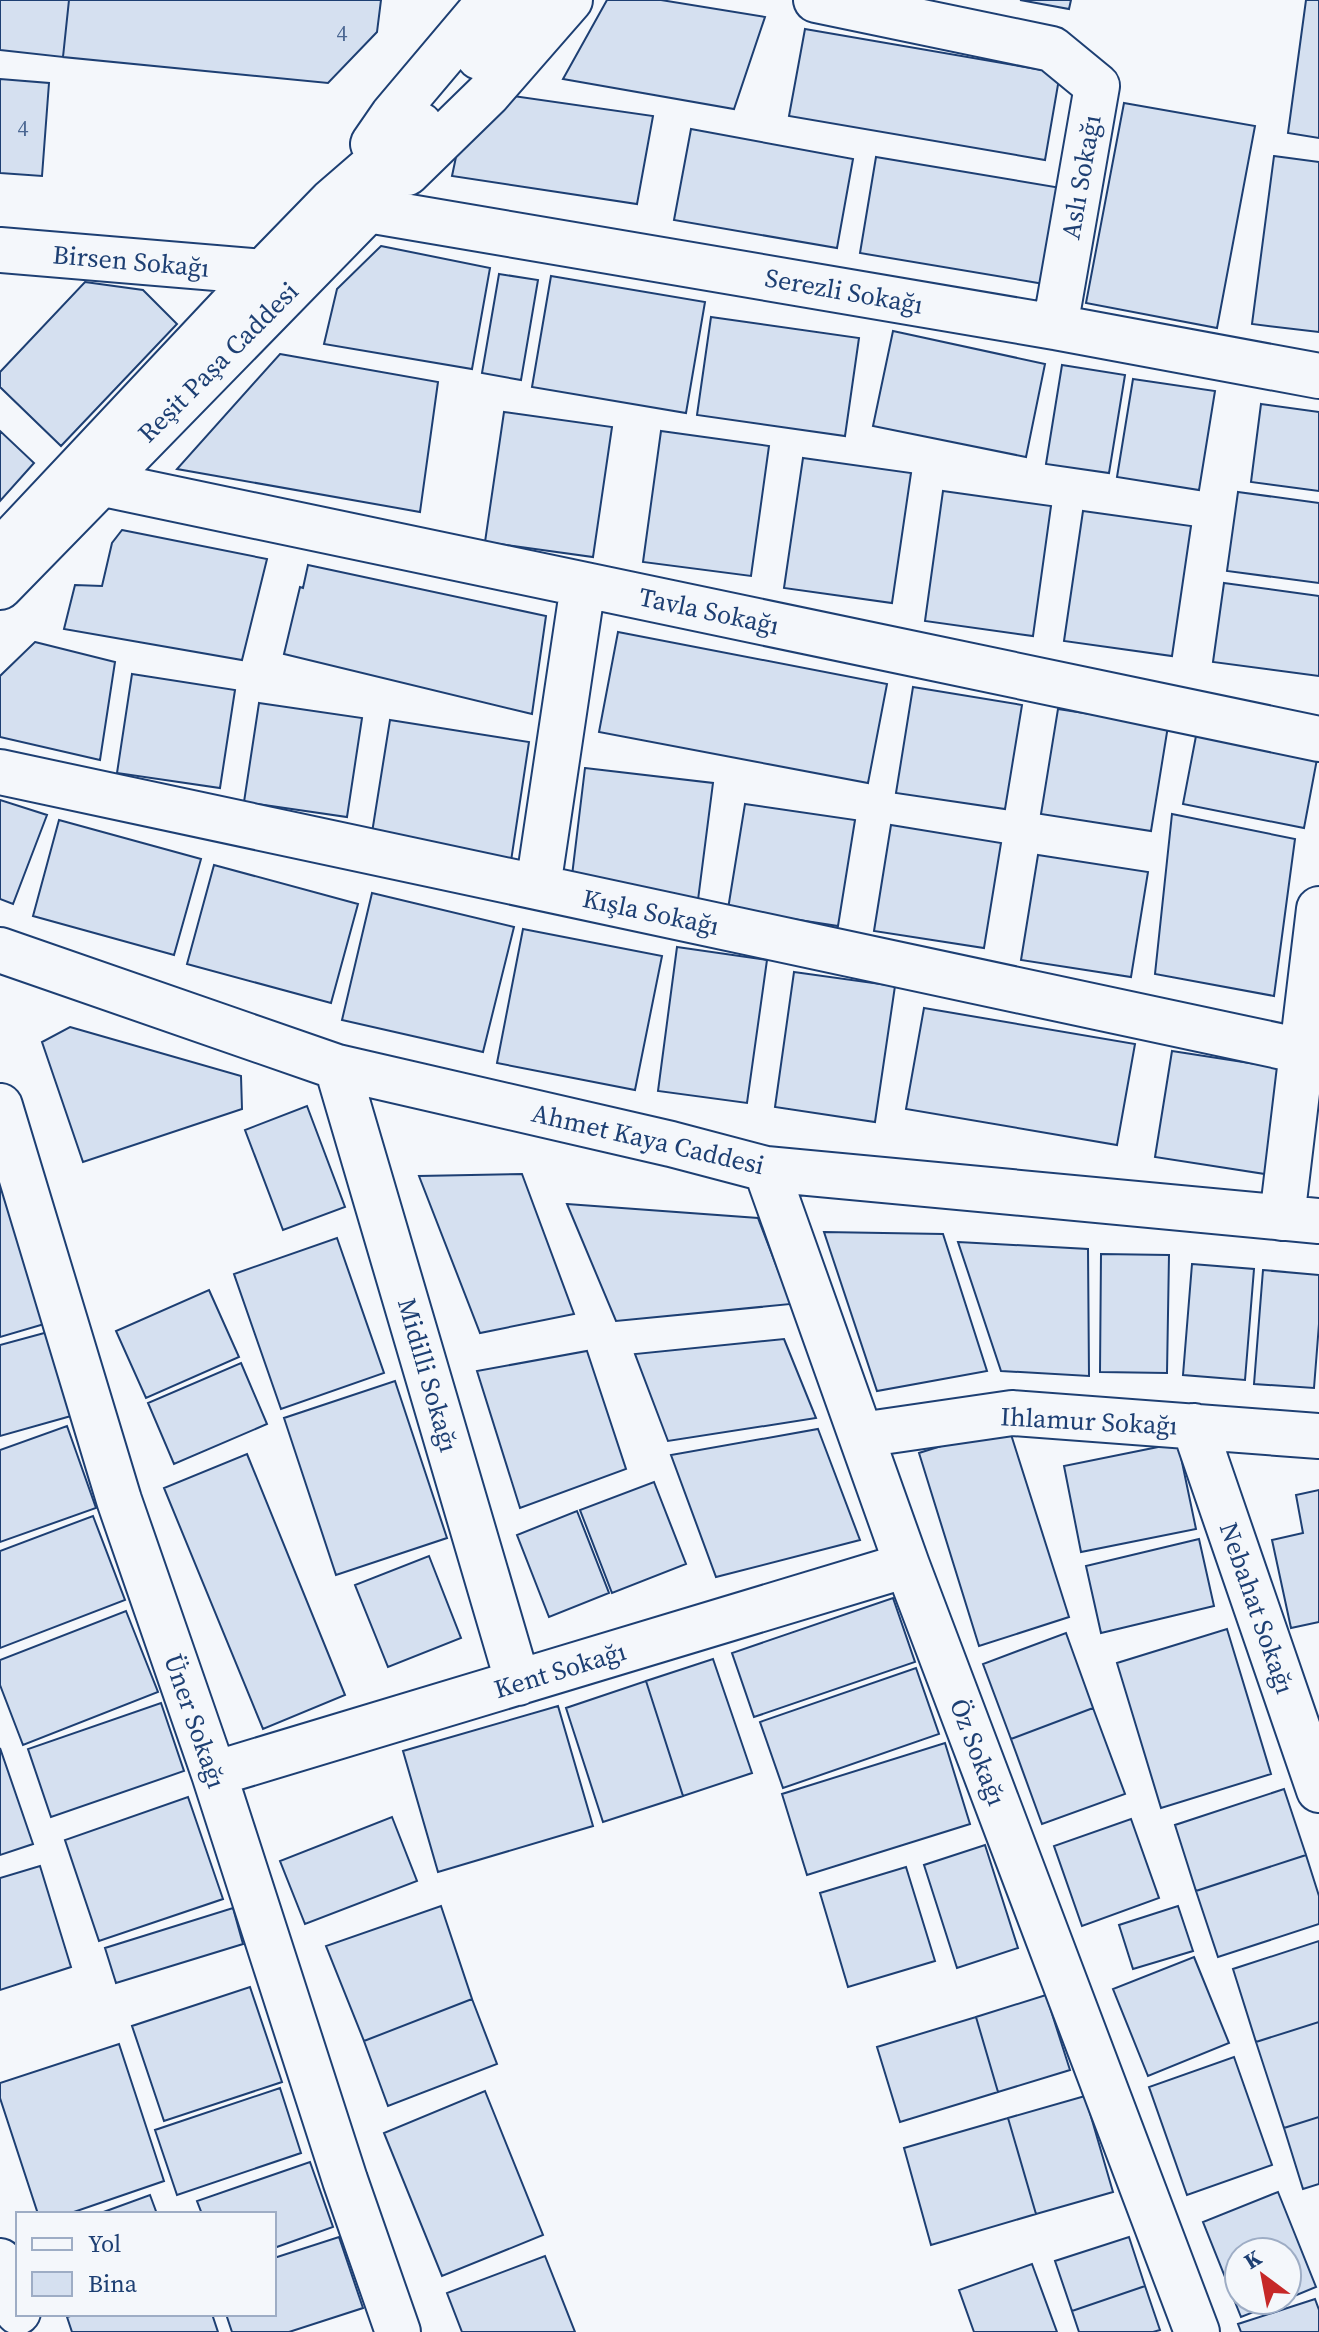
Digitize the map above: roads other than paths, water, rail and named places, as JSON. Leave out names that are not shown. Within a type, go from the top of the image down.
[{"type":"street","points":[[353,204],[393,115],[490,0]]},
{"type":"street","name":"Reşit Paşa Caddesi","points":[[0,587],[353,204],[529,0]]},
{"type":"street","points":[[353,204],[488,94],[570,0]]},
{"type":"street","name":"Aslı Sokağı","points":[[816,0],[1052,49],[1097,86],[1055,327]]},
{"type":"street","name":"Reşit Paşa Caddesi","points":[[0,552],[263,272],[353,204]]},
{"type":"street","name":"Serezli Sokağı","points":[[353,204],[1319,376]]},
{"type":"street","name":"Birsen Sokağı","points":[[0,250],[263,272]]},
{"type":"street","name":"Tavla Sokağı","points":[[99,483],[1319,739]]},
{"type":"street","points":[[538,887],[583,585]]},
{"type":"street","name":"Kışla Sokağı","points":[[0,772],[1302,1051]]},
{"type":"street","points":[[1300,1219],[1302,1051],[1319,909]]},
{"type":"street","name":"Ahmet Kaya Caddesi","points":[[0,950],[337,1067],[656,1140],[766,1169],[1300,1219]]},
{"type":"street","name":"Midilli Sokağı","points":[[337,1067],[518,1683]]},
{"type":"street","name":"Üner Sokağı","points":[[0,1106],[119,1500],[214,1774],[340,2165],[398,2332]]},
{"type":"street","name":"Öz Sokağı","points":[[766,1169],[907,1565],[1197,2332]]},
{"type":"street","name":"Ihlamur Sokağı","points":[[861,1435],[1012,1413],[1319,1436]]},
{"type":"street","name":"Nebahat Sokağı","points":[[1194,1426],[1319,1790]]},
{"type":"street","name":"Kent Sokağı","points":[[214,1774],[907,1565]]},
{"type":"street","points":[[0,2261],[16,2307]]}]
